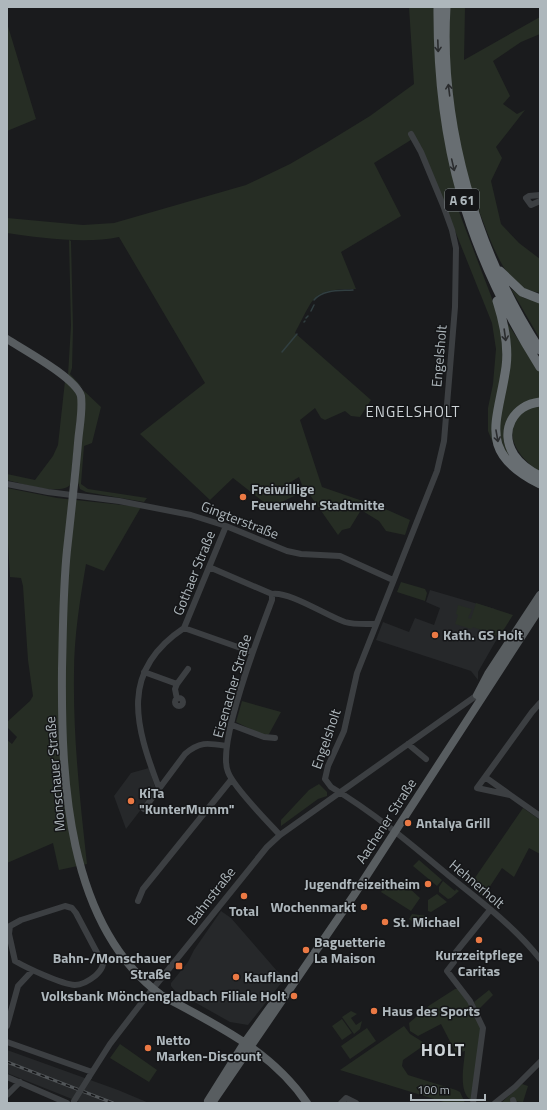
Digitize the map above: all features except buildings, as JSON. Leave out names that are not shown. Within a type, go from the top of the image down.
[{"type":"highway","name":"A 61","points":[[438,7],[439,68],[445,126],[458,186],[487,271],[509,315],[540,367]]},
{"type":"highway","name":"A 61","points":[[446,7],[447,72],[454,128],[462,167],[489,253],[520,319],[540,350]]},
{"type":"highway","points":[[489,253],[502,273],[518,289],[526,295],[540,299]]},
{"type":"highway","points":[[487,271],[500,311],[506,340],[506,367],[496,416],[497,441],[503,455],[515,469],[540,484]]},
{"type":"highway","points":[[540,402],[524,406],[517,411],[511,420],[508,436],[510,448],[515,456],[525,467],[540,476]]},
{"type":"main road","name":"Monschauer Straße","points":[[7,339],[54,370],[79,390],[82,402],[64,603],[62,691],[64,767],[70,821],[81,870],[94,908],[121,953],[153,989],[248,1044],[284,1074],[307,1103]]},
{"type":"main road","name":"Aachener Straße","points":[[430,777],[434,766],[488,674],[540,595]]},
{"type":"main road","name":"Aachener Straße","points":[[208,1103],[214,1089],[342,913],[430,777],[442,762],[490,684],[540,608]]},
{"type":"main road","name":"Aachener Straße","points":[[212,1103],[248,1044]]},
{"type":"street","name":"Engelsholt","points":[[394,832],[342,793],[331,787],[325,778],[344,731],[357,673],[441,457],[444,442],[456,281],[456,244],[452,230],[421,152],[411,134]]},
{"type":"street","points":[[540,195],[529,196],[526,198],[531,205],[540,200]]},
{"type":"street","name":"Gingterstraße","points":[[7,484],[73,496],[119,501],[165,509],[226,526],[277,548],[301,554],[340,556],[355,562],[373,573],[393,580]]},
{"type":"street","name":"Gothaer Straße","points":[[159,788],[142,735],[138,708],[139,690],[148,663],[167,641],[184,628],[226,526]]},
{"type":"street","points":[[209,567],[272,594],[278,593],[291,598],[345,622],[376,624]]},
{"type":"street","name":"Eisenacher Straße","points":[[272,594],[272,600],[252,652],[232,725],[225,762],[231,780],[280,835]]},
{"type":"street","name":"Gothaer Straße","points":[[184,628],[252,652]]},
{"type":"street","points":[[177,699],[175,689],[188,669]]},
{"type":"street","points":[[144,672],[177,684]]},
{"type":"street","name":"Bahnstraße","points":[[465,703],[488,674]]},
{"type":"street","name":"Bahnstraße","points":[[73,1102],[115,1038],[258,856],[280,835],[342,793],[490,684]]},
{"type":"street","points":[[510,795],[477,788],[540,703]]},
{"type":"street","points":[[232,725],[264,737],[275,738]]},
{"type":"street","points":[[144,809],[185,754],[192,748],[204,743],[227,746]]},
{"type":"street","points":[[408,744],[426,759]]},
{"type":"street","points":[[485,776],[540,816]]},
{"type":"street","points":[[138,902],[143,889],[231,780]]},
{"type":"street","name":"Hehnerholt","points":[[394,832],[466,889],[524,940],[540,959]]},
{"type":"street","points":[[65,906],[72,908],[103,964],[102,969],[93,978],[82,984],[75,985],[32,971],[14,961],[10,950],[8,925],[57,908],[65,906]]},
{"type":"street","points":[[473,1103],[483,1028],[470,1001],[447,970],[454,962],[456,952],[490,910]]},
{"type":"street","points":[[7,1026],[18,986],[32,971]]},
{"type":"street","points":[[7,1042],[90,1075]]},
{"type":"street","points":[[495,1103],[515,1087],[540,1062]]},
{"type":"street","points":[[7,1077],[67,1103]]},
{"type":"street","points":[[7,1095],[20,1082]]},
{"type":"street","points":[[341,1103],[346,1098],[353,1103]]},
{"type":"shaded area","points":[[409,7],[465,7],[464,60],[540,17],[540,34],[521,42],[493,61],[510,96],[503,104],[517,114],[525,110],[496,147],[502,158],[491,181],[501,224],[519,243],[540,259],[540,293],[528,290],[517,284],[503,266],[491,241],[472,192],[453,196],[496,309],[502,329],[503,365],[492,420],[497,453],[488,431],[488,408],[493,384],[496,349],[492,323],[421,146],[414,138],[374,163],[401,216],[341,252],[356,289],[330,291],[322,293],[316,297],[311,303],[295,333],[371,400],[360,417],[351,416],[345,411],[325,420],[321,418],[315,408],[300,420],[322,487],[383,508],[410,520],[405,535],[386,531],[379,521],[361,510],[350,528],[342,530],[338,535],[310,495],[305,493],[299,477],[289,483],[296,495],[280,503],[274,510],[233,478],[210,500],[140,434],[205,383],[119,237],[78,240],[7,233],[7,218],[83,225],[114,223],[246,185],[290,164],[370,116],[414,84]]},
{"type":"shaded area","points":[[7,23],[36,119],[7,131]]},
{"type":"shaded area","points":[[69,240],[71,241],[73,328],[72,368],[70,374],[83,388],[68,375],[71,326]]},
{"type":"shaded area","points":[[511,289],[524,298],[540,302],[540,339]]},
{"type":"shaded area","points":[[508,324],[540,373],[540,400],[506,428],[520,469],[504,450],[498,428]]},
{"type":"shaded area","points":[[65,381],[70,384],[79,399],[70,485],[65,488],[49,489],[7,480],[7,474],[35,480],[53,456],[58,445]]},
{"type":"shaded area","points":[[83,390],[101,407],[92,443],[84,446],[81,484],[88,489],[147,498],[144,502],[86,492],[80,489],[78,482],[84,400]]},
{"type":"shaded area","points":[[540,405],[540,472],[526,460],[515,445],[513,428],[516,420],[523,412]]},
{"type":"shaded area","points":[[7,488],[57,498],[141,507],[104,571],[86,564],[76,632],[74,697],[78,769],[87,864],[59,870],[53,843],[7,863],[7,740],[12,744],[17,737],[7,727],[7,722],[30,701],[33,696],[28,660],[23,586],[21,578],[10,577],[7,528]]},
{"type":"shaded area","points":[[401,582],[425,589],[427,593],[425,601],[397,592]]},
{"type":"shaded area","name":"Kath. GS Holt","points":[[430,590],[495,609],[479,630],[498,637],[478,672],[478,680],[471,671],[376,640],[383,622],[409,632],[415,618],[434,625],[440,608],[426,602]]},
{"type":"shaded area","points":[[476,603],[513,615],[499,637],[473,627],[471,629],[455,624],[458,615],[456,614],[458,605],[472,609],[468,618],[471,619]]},
{"type":"shaded area","points":[[242,701],[281,712],[269,734],[265,736],[236,722]]},
{"type":"shaded area","name":"KiTa \"KunterMumm\"","points":[[149,768],[156,790],[126,829],[114,796],[131,773]]},
{"type":"shaded area","points":[[319,784],[327,792],[327,796],[318,799],[281,826],[281,820],[309,790]]},
{"type":"shaded area","points":[[523,808],[540,820],[540,854],[529,848],[514,877],[502,868],[483,897],[470,885]]},
{"type":"shaded area","points":[[419,860],[442,880],[437,886],[413,866]]},
{"type":"shaded area","points":[[390,879],[403,887],[408,887],[420,898],[411,911],[381,892]]},
{"type":"shaded area","points":[[443,881],[455,891],[456,889],[459,891],[448,899],[439,892],[439,887]]},
{"type":"shaded area","points":[[437,894],[447,902],[431,912],[428,911],[428,900]]},
{"type":"shaded area","points":[[221,911],[231,918],[277,971],[286,977],[248,1025],[230,1022],[175,991],[171,986],[171,983],[188,962],[194,950]]},
{"type":"shaded area","points":[[412,914],[427,916],[430,919],[421,930],[409,919]]},
{"type":"shaded area","points":[[455,989],[459,989],[470,1003],[481,1028],[471,1100],[464,1091],[463,1085],[465,1051],[456,1053],[441,1024],[418,1036],[410,1031],[409,1023],[430,1005]]},
{"type":"shaded area","points":[[489,990],[493,995],[477,1011],[474,1002]]},
{"type":"shaded area","points":[[351,1011],[357,1014],[351,1018],[356,1025],[362,1021],[360,1029],[354,1034],[342,1017]]},
{"type":"shaded area","points":[[342,1019],[352,1033],[342,1040],[332,1026]]},
{"type":"shaded area","points":[[404,1026],[410,1034],[426,1044],[403,1060],[402,1066],[408,1075],[456,1090],[460,1092],[465,1103],[447,1103],[340,1070]]},
{"type":"shaded area","points":[[367,1028],[376,1041],[350,1059],[341,1046]]},
{"type":"shaded area","points":[[120,1044],[157,1070],[149,1082],[110,1058]]},
{"type":"shaded area","points":[[7,1050],[118,1090],[149,1103],[82,1103],[7,1073]]},
{"type":"shaded area","points":[[522,1084],[528,1086],[523,1102],[514,1101],[513,1103],[501,1103]]},
{"type":"waterway","points":[[314,300],[318,296],[327,292],[353,290]]},
{"type":"waterway","points":[[311,311],[314,305]]},
{"type":"waterway","points":[[282,352],[297,334]]},
{"type":"railway","points":[[7,1062],[113,1103]]},
{"type":"place","name":"Freiwillige Feuerwehr Stadtmitte","points":[[243,497]]},
{"type":"place","name":"Kath. GS Holt","points":[[435,635]]},
{"type":"place","name":"KiTa \"KunterMumm\"","points":[[131,801]]},
{"type":"place","name":"Antalya Grill","points":[[408,823]]},
{"type":"place","name":"Jugendfreizeitheim","points":[[428,884]]},
{"type":"place","name":"Total","points":[[244,896]]},
{"type":"place","name":"Wochenmarkt","points":[[364,907]]},
{"type":"place","name":"St. Michael","points":[[385,922]]},
{"type":"place","name":"Kurzzeitpflege Caritas","points":[[479,940]]},
{"type":"place","name":"Baguetterie La Maison","points":[[306,950]]},
{"type":"place","name":"Bahn-/Monschauer Straße","points":[[179,966]]},
{"type":"place","name":"Kaufland","points":[[236,977]]},
{"type":"place","name":"Volksbank Mönchengladbach Filiale Holt","points":[[294,996]]},
{"type":"place","name":"Haus des Sports","points":[[374,1011]]},
{"type":"place","name":"Netto Marken-Discount","points":[[148,1048]]},
{"type":"district","name":"ENGELSHOLT","points":[[413,412]]},
{"type":"district","name":"HOLT","points":[[443,1050]]}]
